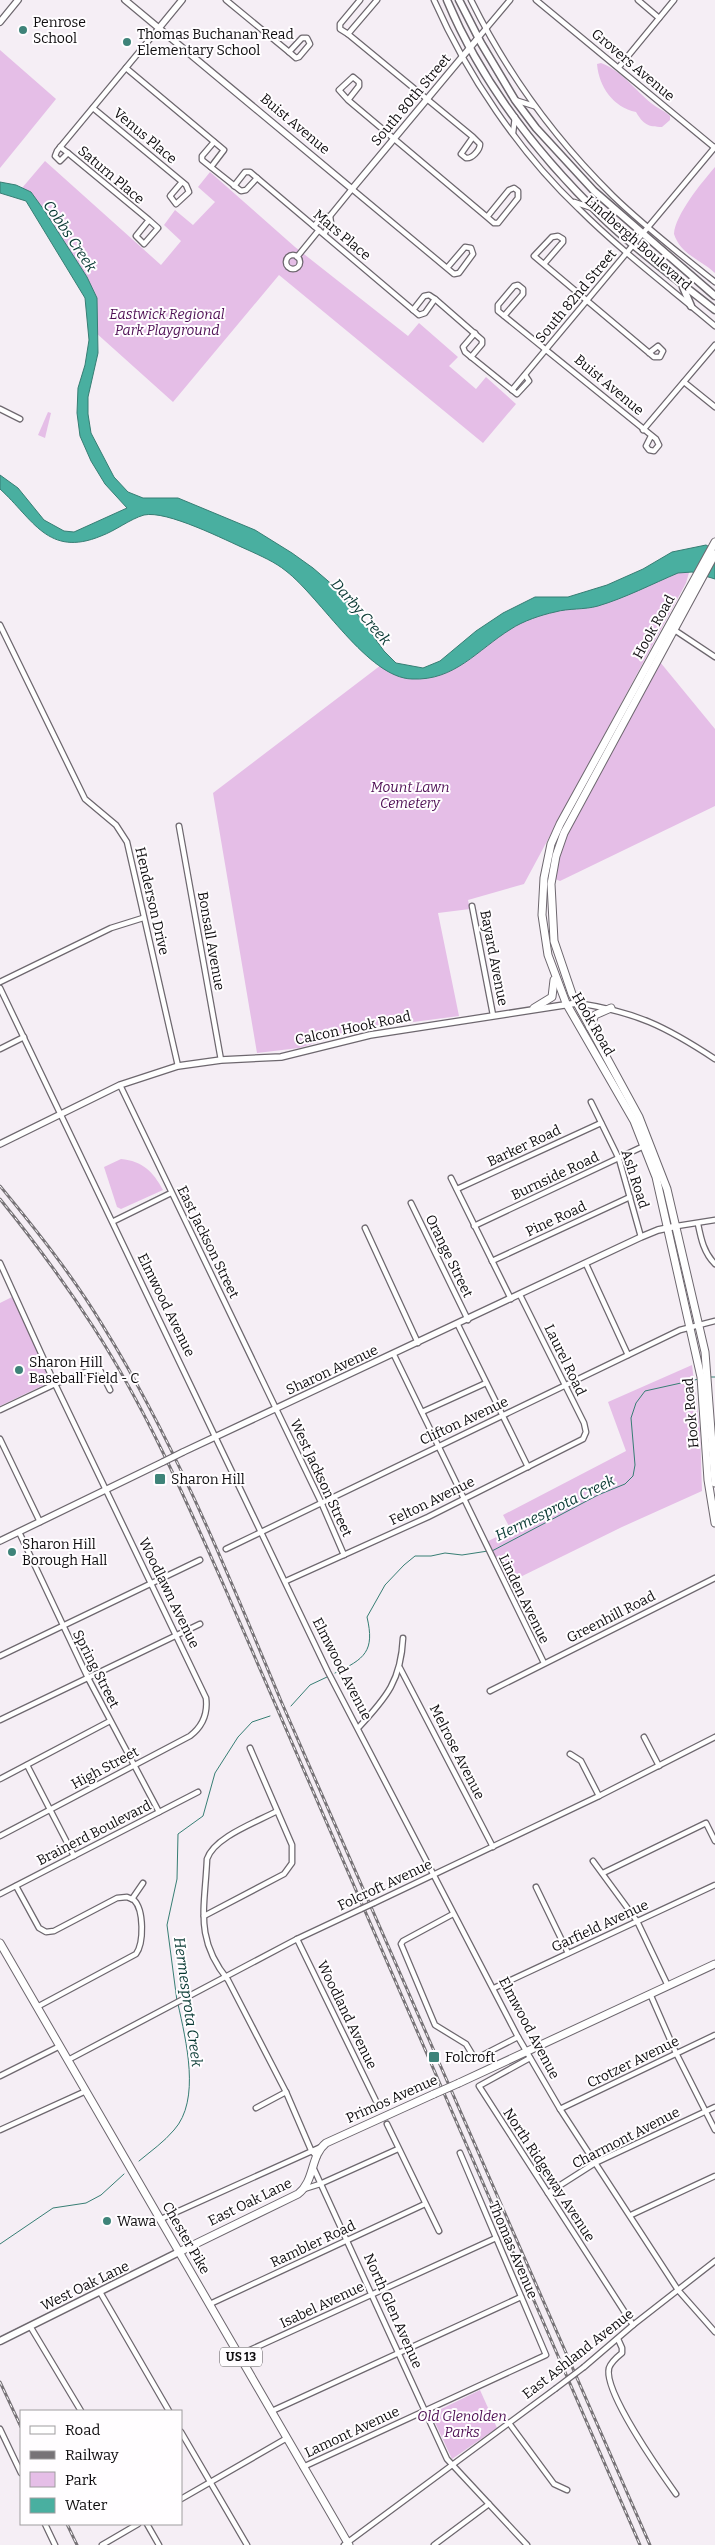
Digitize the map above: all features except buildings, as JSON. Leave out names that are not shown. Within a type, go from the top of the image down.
[{"type":"main road","name":"Lindbergh Boulevard","points":[[447,0],[470,48],[544,154],[594,209],[715,310]]},
{"type":"main road","name":"Lindbergh Boulevard","points":[[459,0],[478,38],[515,100],[536,128],[588,185],[642,235],[715,296]]},
{"type":"main road","points":[[678,280],[687,292],[691,306]]},
{"type":"main road","points":[[707,562],[715,542]]},
{"type":"main road","points":[[707,562],[715,554]]},
{"type":"main road","name":"Hook Road","points":[[707,562],[570,821],[556,856],[551,897],[554,941],[566,978],[590,1028],[639,1117],[667,1189],[699,1324],[713,1429],[715,1483]]},
{"type":"main road","name":"Hook Road","points":[[672,628],[560,824],[552,844],[544,878],[542,902],[544,938],[552,968],[566,1003],[627,1109],[656,1177],[690,1326],[705,1378],[708,1480],[715,1523]]},
{"type":"main road","points":[[534,1008],[552,998],[555,987],[552,968]]},
{"type":"main road","points":[[590,1028],[594,1015],[611,1008]]},
{"type":"main road","name":"Chester Pike","points":[[0,1943],[240,2355],[347,2544]]},
{"type":"main road","name":"Primos Avenue","points":[[321,2147],[458,2083],[529,2055],[715,1964]]},
{"type":"main road","name":"East Oak Lane","points":[[179,2252],[290,2199],[304,2189],[321,2147]]},
{"type":"main road","name":"West Oak Lane","points":[[0,2341],[179,2252]]},
{"type":"street","points":[[0,22],[18,0]]},
{"type":"street","name":"Buist Avenue","points":[[125,0],[447,268]]},
{"type":"street","points":[[68,153],[62,160],[57,159],[55,154],[182,0]]},
{"type":"street","points":[[226,0],[294,57],[299,57],[310,44],[309,40],[302,38],[289,52]]},
{"type":"street","points":[[360,0],[339,26],[473,138],[480,146],[470,158],[466,158],[461,154],[461,151],[473,138]]},
{"type":"street","points":[[348,34],[377,0]]},
{"type":"street","name":"Lindbergh Boulevard","points":[[434,0],[481,88],[513,132],[568,199],[715,326]]},
{"type":"street","name":"Lindbergh Boulevard","points":[[472,0],[486,29],[535,106],[588,170],[648,227],[715,282]]},
{"type":"street","name":"South 80th Street","points":[[314,226],[322,217],[330,216],[510,0]]},
{"type":"street","name":"Grovers Avenue","points":[[536,0],[715,148]]},
{"type":"street","points":[[638,0],[660,18]]},
{"type":"street","points":[[619,67],[674,0]]},
{"type":"street","points":[[126,68],[224,150],[211,167]]},
{"type":"street","points":[[348,100],[359,86],[359,82],[353,77],[339,90],[348,100],[494,223],[498,223],[518,198],[518,191],[514,188],[509,190],[487,217]]},
{"type":"street","points":[[515,100],[535,106]]},
{"type":"street","name":"Venus Place","points":[[93,108],[182,182],[189,188],[189,192],[176,204],[170,196],[182,182]]},
{"type":"street","points":[[513,132],[515,115]]},
{"type":"street","points":[[214,142],[202,158],[211,167],[234,186],[244,191],[257,178],[246,171],[234,186]]},
{"type":"street","name":"Saturn Place","points":[[60,147],[68,153],[149,220],[158,228],[146,243],[142,243],[136,236],[149,220]]},
{"type":"street","name":"South 82nd Street","points":[[512,390],[715,148]]},
{"type":"street","name":"Lindbergh Boulevard","points":[[588,170],[588,185]]},
{"type":"street","name":"Mars Place","points":[[257,178],[413,310]]},
{"type":"street","name":"Lindbergh Boulevard","points":[[568,199],[580,206],[594,209]]},
{"type":"street","name":"South 80th Street","points":[[324,234],[331,223],[330,216]]},
{"type":"street","points":[[297,257],[319,230]]},
{"type":"street","points":[[544,264],[563,242],[563,239],[558,236],[552,237],[534,256],[650,352]]},
{"type":"street","points":[[465,247],[471,248],[473,254],[459,273],[454,274],[447,268],[465,247]]},
{"type":"street","points":[[693,278],[700,270]]},
{"type":"street","points":[[518,285],[523,289],[523,294],[504,316],[497,310],[498,305],[514,286],[518,285]]},
{"type":"street","points":[[435,300],[423,315],[413,310],[424,296],[429,295],[475,333],[482,342],[471,357]]},
{"type":"street","name":"Buist Avenue","points":[[504,316],[651,436]]},
{"type":"street","points":[[475,333],[463,348],[471,357],[517,394],[521,392],[530,380],[525,375]]},
{"type":"street","points":[[643,430],[715,345]]},
{"type":"street","points":[[684,382],[715,407]]},
{"type":"street","points":[[0,410],[20,419]]},
{"type":"street","name":"Henderson Drive","points":[[0,625],[85,799],[116,825],[127,842],[178,1066]]},
{"type":"street","points":[[672,628],[715,657]]},
{"type":"street","name":"Bonsall Avenue","points":[[179,826],[221,1060]]},
{"type":"street","name":"Bayard Avenue","points":[[472,906],[493,1015]]},
{"type":"street","points":[[0,982],[111,928],[143,918]]},
{"type":"street","name":"Elmwood Avenue","points":[[0,988],[217,1436],[328,1672],[359,1727],[453,1914],[494,1988],[518,2037],[560,2109],[631,2215],[678,2290],[715,2332]]},
{"type":"street","name":"Calcon Hook Road","points":[[0,1144],[120,1085],[178,1066],[221,1060],[281,1057],[370,1035],[566,1003],[577,1002],[611,1008],[668,1029],[715,1059]]},
{"type":"street","points":[[0,1049],[24,1037]]},
{"type":"street","name":"East Jackson Street","points":[[120,1085],[276,1410]]},
{"type":"street","name":"Ash Road","points":[[591,1102],[619,1158],[641,1237]]},
{"type":"street","name":"Barker Road","points":[[457,1189],[601,1123]]},
{"type":"street","name":"Burnside Road","points":[[474,1226],[644,1146]]},
{"type":"street","points":[[451,1178],[511,1299]]},
{"type":"street","points":[[114,1222],[171,1193]]},
{"type":"street","name":"Pine Road","points":[[492,1261],[630,1198]]},
{"type":"street","name":"Orange Street","points":[[411,1203],[468,1320]]},
{"type":"street","points":[[677,1226],[715,1220]]},
{"type":"street","points":[[698,1224],[701,1240],[708,1258],[715,1264]]},
{"type":"street","name":"Sharon Avenue","points":[[0,1541],[183,1452],[458,1325],[641,1237],[677,1226]]},
{"type":"street","points":[[365,1228],[418,1343]]},
{"type":"street","name":"Woodlawn Avenue","points":[[0,1263],[55,1384],[177,1635],[206,1698],[207,1707]]},
{"type":"street","points":[[586,1264],[628,1355]]},
{"type":"street","name":"Laurel Road","points":[[520,1295],[584,1423],[585,1436]]},
{"type":"street","name":"Clifton Avenue","points":[[226,1549],[690,1326],[715,1321]]},
{"type":"street","points":[[458,1325],[501,1416],[528,1467]]},
{"type":"street","name":"Linden Avenue","points":[[394,1355],[544,1664]]},
{"type":"street","points":[[0,1410],[55,1384],[97,1369],[100,1370],[110,1390]]},
{"type":"street","points":[[422,1412],[486,1383]]},
{"type":"street","name":"West Jackson Street","points":[[276,1410],[321,1502],[344,1555]]},
{"type":"street","name":"Felton Avenue","points":[[286,1581],[576,1444],[585,1436]]},
{"type":"street","points":[[0,1439],[40,1522]]},
{"type":"street","name":"Spring Street","points":[[19,1532],[62,1626],[159,1812]]},
{"type":"street","points":[[0,1656],[200,1560]]},
{"type":"street","name":"Greenhill Road","points":[[490,1691],[715,1578]]},
{"type":"street","points":[[0,1720],[200,1624]]},
{"type":"street","points":[[359,1727],[383,1701],[400,1668],[403,1638]]},
{"type":"street","name":"Melrose Avenue","points":[[400,1668],[493,1847]]},
{"type":"street","name":"High Street","points":[[0,1836],[196,1731],[203,1722],[207,1707]]},
{"type":"street","points":[[0,1779],[110,1721]]},
{"type":"street","points":[[644,1736],[658,1766]]},
{"type":"street","name":"Folcroft Avenue","points":[[68,2060],[297,1939],[600,1796],[715,1737]]},
{"type":"street","points":[[204,1916],[277,1879],[288,1871],[294,1858],[294,1850],[250,1748]]},
{"type":"street","points":[[570,1754],[581,1761],[600,1796]]},
{"type":"street","points":[[27,1765],[74,1856]]},
{"type":"street","name":"Brainerd Boulevard","points":[[0,1894],[198,1792]]},
{"type":"street","points":[[277,1811],[213,1847],[207,1859],[204,1934],[286,2092],[311,2150],[317,2157]]},
{"type":"street","points":[[603,1873],[706,1823],[715,1841]]},
{"type":"street","points":[[593,1860],[637,1920],[668,1986]]},
{"type":"street","points":[[132,1899],[143,1883]]},
{"type":"street","name":"Garfield Avenue","points":[[494,1988],[715,1884]]},
{"type":"street","points":[[16,1886],[39,1928],[46,1932],[54,1931],[117,1898],[132,1899]]},
{"type":"street","points":[[536,1886],[568,1953]]},
{"type":"street","points":[[37,2007],[131,1958],[137,1952],[140,1944],[140,1910],[132,1899]]},
{"type":"street","points":[[453,1914],[403,1941],[401,1944],[435,2025],[466,2044],[475,2059],[518,2037]]},
{"type":"street","name":"Woodland Avenue","points":[[297,1939],[376,2101]]},
{"type":"street","points":[[651,1996],[676,2053],[715,2130]]},
{"type":"street","name":"Crotzer Avenue","points":[[560,2109],[715,2035]]},
{"type":"street","points":[[0,2076],[60,2046]]},
{"type":"street","name":"North Ridgeway Avenue","points":[[529,2055],[479,2086],[632,2325]]},
{"type":"street","points":[[0,2130],[86,2090]]},
{"type":"street","points":[[256,2108],[286,2092]]},
{"type":"street","name":"Charmont Avenue","points":[[548,2193],[595,2163],[715,2107]]},
{"type":"street","points":[[387,2124],[439,2231]]},
{"type":"street","name":"Primos Avenue","points":[[160,2219],[321,2147]]},
{"type":"street","name":"East Oak Lane","points":[[304,2189],[320,2184],[398,2149]]},
{"type":"street","name":"Thomas Avenue","points":[[460,2153],[546,2355]]},
{"type":"street","name":"North Glen Avenue","points":[[314,2167],[320,2184],[349,2240],[425,2411],[452,2465],[527,2545]]},
{"type":"street","points":[[631,2215],[715,2176]]},
{"type":"street","name":"Rambler Road","points":[[210,2304],[426,2204]]},
{"type":"street","name":"Isabel Avenue","points":[[240,2355],[496,2238]]},
{"type":"street","name":"East Ashland Avenue","points":[[347,2544],[584,2367],[632,2325],[715,2261]]},
{"type":"street","points":[[100,2292],[168,2410]]},
{"type":"street","points":[[272,2411],[521,2297]]},
{"type":"street","points":[[30,2326],[80,2410]]},
{"type":"street","points":[[618,2339],[622,2353],[612,2363],[609,2378],[633,2431],[676,2494]]},
{"type":"street","name":"Lamont Avenue","points":[[303,2467],[546,2355]]},
{"type":"street","points":[[509,2423],[554,2484],[567,2490]]},
{"type":"street","points":[[0,2429],[20,2471]]},
{"type":"street","points":[[182,2434],[247,2545]]},
{"type":"street","points":[[182,2498],[287,2438]]},
{"type":"street","points":[[434,2545],[489,2504]]},
{"type":"street","points":[[45,2525],[55,2545]]},
{"type":"street","points":[[102,2545],[136,2525]]},
{"type":"street","points":[[148,2525],[159,2545]]},
{"type":"green space","points":[[0,50],[56,99],[0,168]]},
{"type":"green space","points":[[601,63],[615,70],[651,103],[670,116],[670,120],[662,127],[649,125],[636,112],[620,106],[604,88],[597,64]]},
{"type":"green space","name":"Eastwick Regional Park Playground","points":[[45,161],[161,265],[181,241],[164,225],[175,210],[193,225],[215,202],[198,187],[210,172],[295,247],[408,336],[419,323],[458,357],[449,366],[476,389],[486,377],[516,404],[483,443],[279,275],[173,402],[95,332],[93,291],[22,188]]},
{"type":"green space","points":[[715,167],[715,273],[686,252],[674,234],[684,208]]},
{"type":"green space","points":[[48,412],[51,413],[45,438],[38,435]]},
{"type":"green space","name":"Mount Lawn Cemetery","points":[[693,559],[686,583],[524,884],[468,900],[470,909],[438,913],[459,1016],[360,1029],[299,1048],[257,1053],[213,793],[385,662],[430,673],[488,632]]},
{"type":"green space","points":[[660,662],[715,729],[715,806],[560,881],[555,879],[564,839]]},
{"type":"green space","points":[[121,1159],[135,1162],[146,1168],[163,1190],[121,1209],[117,1207],[104,1167]]},
{"type":"green space","points":[[12,1297],[52,1381],[0,1406],[0,1303]]},
{"type":"green space","points":[[692,1365],[700,1429],[702,1491],[622,1527],[504,1585],[484,1543],[511,1530],[503,1515],[626,1451],[608,1402]]},
{"type":"green space","name":"Old Glenolden Parks","points":[[480,2390],[497,2428],[452,2459],[431,2414]]},
{"type":"water","points":[[0,182],[16,185],[31,192],[87,277],[97,298],[98,353],[88,397],[88,414],[91,433],[114,477],[128,492],[143,498],[178,498],[255,530],[292,553],[342,593],[384,651],[396,663],[423,668],[440,661],[476,631],[503,613],[535,597],[568,597],[607,585],[643,569],[672,552],[706,545],[715,550],[715,579],[692,572],[678,573],[608,603],[560,611],[538,617],[511,629],[453,670],[441,675],[412,679],[395,675],[379,666],[362,652],[300,583],[282,568],[263,557],[181,521],[167,517],[144,515],[106,534],[83,542],[67,542],[54,539],[32,523],[0,489],[0,475],[18,488],[44,520],[64,531],[74,532],[127,508],[105,484],[91,461],[80,436],[77,413],[78,388],[85,365],[89,340],[85,298],[26,201],[0,193]]},
{"type":"waterway","name":"Hermesprota Creek","points":[[710,1377],[715,1377]]},
{"type":"waterway","name":"Hermesprota Creek","points":[[492,1551],[598,1495],[625,1484],[633,1476],[635,1465],[631,1418],[636,1403],[645,1391],[699,1379]]},
{"type":"waterway","name":"Hermesprota Creek","points":[[335,1673],[354,1663],[365,1652],[370,1638],[367,1617],[385,1585],[415,1556],[431,1556],[445,1553],[462,1555],[488,1551]]},
{"type":"waterway","name":"Hermesprota Creek","points":[[291,1706],[310,1685],[327,1677]]},
{"type":"waterway","name":"Hermesprota Creek","points":[[177,2001],[167,1925],[177,1879],[178,1834],[203,1816],[215,1773],[238,1737],[252,1722],[270,1716]]},
{"type":"waterway","name":"Hermesprota Creek","points":[[139,2161],[174,2130],[182,2117],[187,2103],[189,2070],[185,2035],[178,2004]]},
{"type":"waterway","name":"Hermesprota Creek","points":[[0,2244],[53,2208],[86,2203],[101,2195],[124,2174]]},
{"type":"railway","points":[[0,1186],[54,1254],[91,1307],[154,1417],[200,1510],[281,1701],[650,2545]]},
{"type":"railway","points":[[0,1199],[49,1262],[94,1328],[131,1390],[179,1487],[224,1586],[640,2545]]},
{"type":"railway","points":[[0,2382],[20,2425]]},
{"type":"railway","points":[[67,2525],[77,2545]]},
{"type":"place","name":"Penrose School","points":[[23,30]]},
{"type":"place","name":"Thomas Buchanan Read Elementary School","points":[[127,42]]},
{"type":"place","name":"Sharon Hill Baseball Field - C","points":[[19,1370]]},
{"type":"place","name":"Sharon Hill","points":[[160,1479]]},
{"type":"place","name":"Sharon Hill Borough Hall","points":[[12,1552]]},
{"type":"place","name":"Folcroft","points":[[434,2057]]},
{"type":"place","name":"Wawa","points":[[107,2221]]},
{"type":"water label","name":"Cobbs Creek","points":[[70,236]]},
{"type":"water label","name":"Darby Creek","points":[[361,612]]}]
